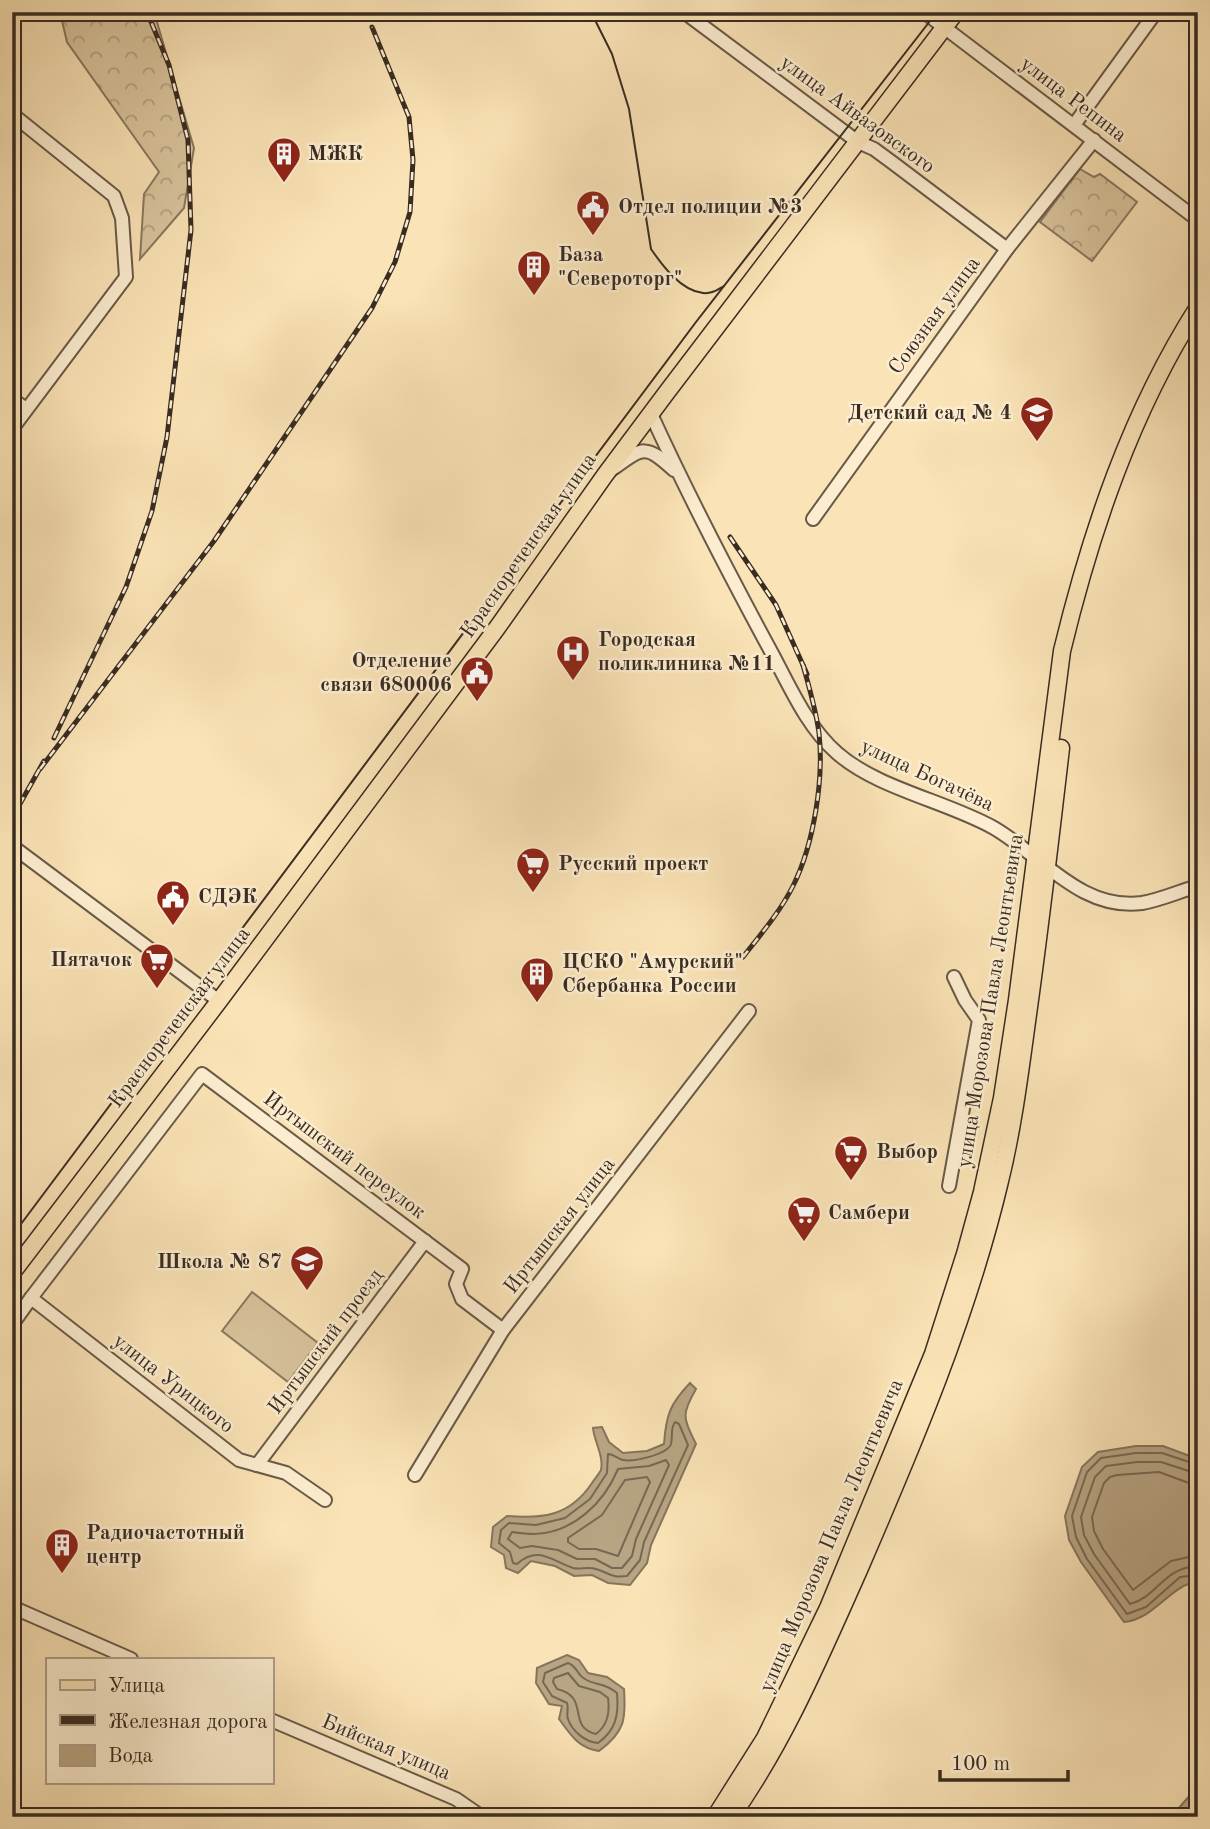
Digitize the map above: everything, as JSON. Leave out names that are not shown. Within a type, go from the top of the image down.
[{"type":"main road","name":"Краснореченская улица","points":[[12,1273],[219,1002],[497,628],[605,475],[956,12]]},
{"type":"main road","name":"улица Морозова Павла Леонтьевича","points":[[731,1817],[782,1735],[821,1657],[898,1480],[949,1351],[979,1260],[1001,1178],[1018,1089],[1062,651],[1097,524],[1127,443],[1163,368],[1198,307]]},
{"type":"main road","name":"улица Морозова Павла Леонтьевича","points":[[715,1817],[765,1738],[784,1702],[828,1608],[933,1354],[965,1254],[997,1126],[1041,862]]},
{"type":"street","name":"улица Айвазовского","points":[[684,12],[858,142],[884,156],[1007,249]]},
{"type":"street","name":"улица Репина","points":[[924,12],[1198,220]]},
{"type":"street","points":[[1074,125],[1156,12]]},
{"type":"street","points":[[12,114],[114,196],[122,218],[126,277],[12,429]]},
{"type":"street","name":"Союзная улица","points":[[813,519],[1007,249],[1094,140]]},
{"type":"street","points":[[12,399],[26,409]]},
{"type":"street","name":"улица Богачёва","points":[[651,414],[722,560],[806,716],[836,752],[872,776],[944,804],[995,828],[1085,894],[1118,903],[1143,902],[1198,886]]},
{"type":"street","points":[[605,475],[643,449],[654,452],[677,472]]},
{"type":"street","points":[[12,846],[219,1002]]},
{"type":"street","points":[[949,1186],[979,1020],[954,977]]},
{"type":"street","name":"Иртышская улица","points":[[415,1475],[503,1330],[749,1012]]},
{"type":"street","name":"Иртышский переулок","points":[[32,1298],[202,1074],[463,1269],[456,1284],[462,1299],[503,1330]]},
{"type":"street","name":"Иртышский проезд","points":[[257,1465],[425,1241]]},
{"type":"street","points":[[13,1320],[32,1298]]},
{"type":"street","name":"улица Урицкого","points":[[32,1298],[239,1460],[286,1473],[325,1500]]},
{"type":"street","points":[[12,1607],[129,1658]]},
{"type":"street","name":"Бийская улица","points":[[273,1721],[456,1799],[482,1817]]},
{"type":"green space","points":[[60,12],[154,12],[194,148],[184,208],[140,259],[144,194],[159,172],[67,42]]},
{"type":"green space","points":[[1080,169],[1094,177],[1100,174],[1137,202],[1092,261],[1040,222]]},
{"type":"green space","points":[[252,1292],[318,1343],[288,1382],[222,1331]]},
{"type":"water","points":[[690,1383],[696,1389],[686,1411],[686,1422],[696,1444],[651,1545],[647,1563],[630,1585],[608,1583],[592,1575],[574,1576],[555,1566],[531,1561],[518,1573],[506,1568],[504,1555],[491,1547],[493,1527],[507,1516],[532,1517],[555,1513],[565,1509],[584,1494],[601,1470],[593,1428],[602,1427],[609,1442],[623,1453],[647,1451],[664,1444],[670,1411]]},
{"type":"water","points":[[1136,1446],[1163,1446],[1198,1459],[1198,1581],[1179,1589],[1145,1615],[1124,1622],[1081,1562],[1069,1540],[1065,1516],[1082,1467],[1098,1452]]},
{"type":"water","points":[[567,1655],[579,1660],[588,1673],[607,1677],[624,1689],[625,1709],[622,1724],[614,1738],[599,1751],[580,1744],[571,1735],[559,1719],[562,1706],[549,1704],[536,1683],[537,1668]]},
{"type":"water","points":[[1198,1786],[1198,1817],[1171,1817]]},
{"type":"tram line","points":[[591,12],[612,54],[629,109],[651,249],[673,276],[687,288],[706,293],[724,286]]},
{"type":"tram line","points":[[12,1236],[696,322],[937,12]]},
{"type":"railway","points":[[54,738],[126,587],[152,511],[167,437],[191,230],[188,140],[169,65],[147,12]]},
{"type":"railway","points":[[40,769],[214,541],[372,308],[395,262],[410,212],[413,160],[409,117],[372,27]]},
{"type":"railway","points":[[730,537],[776,605],[807,674]]},
{"type":"railway","points":[[743,957],[788,896],[807,851],[812,831],[819,791],[820,751],[816,716],[803,665]]},
{"type":"railway","points":[[12,818],[44,761]]},
{"type":"place","name":"МЖК","points":[[284,184]]},
{"type":"place","name":"Отдел полиции №3","points":[[593,237]]},
{"type":"place","name":"База \"Североторг\"","points":[[534,297]]},
{"type":"place","name":"Детский сад № 4","points":[[1037,443]]},
{"type":"place","name":"Городская поликлиника №11","points":[[573,682]]},
{"type":"place","name":"Отделение связи 680006","points":[[477,703]]},
{"type":"place","name":"Русский проект","points":[[533,894]]},
{"type":"place","name":"СДЭК","points":[[173,927]]},
{"type":"place","name":"Пятачок","points":[[157,990]]},
{"type":"place","name":"ЦСКО \"Амурский\" Сбербанка России","points":[[537,1004]]},
{"type":"place","name":"Выбор","points":[[851,1182]]},
{"type":"place","name":"Самбери","points":[[804,1243]]},
{"type":"place","name":"Школа № 87","points":[[307,1292]]},
{"type":"place","name":"Радиочастотный центр","points":[[62,1575]]}]
